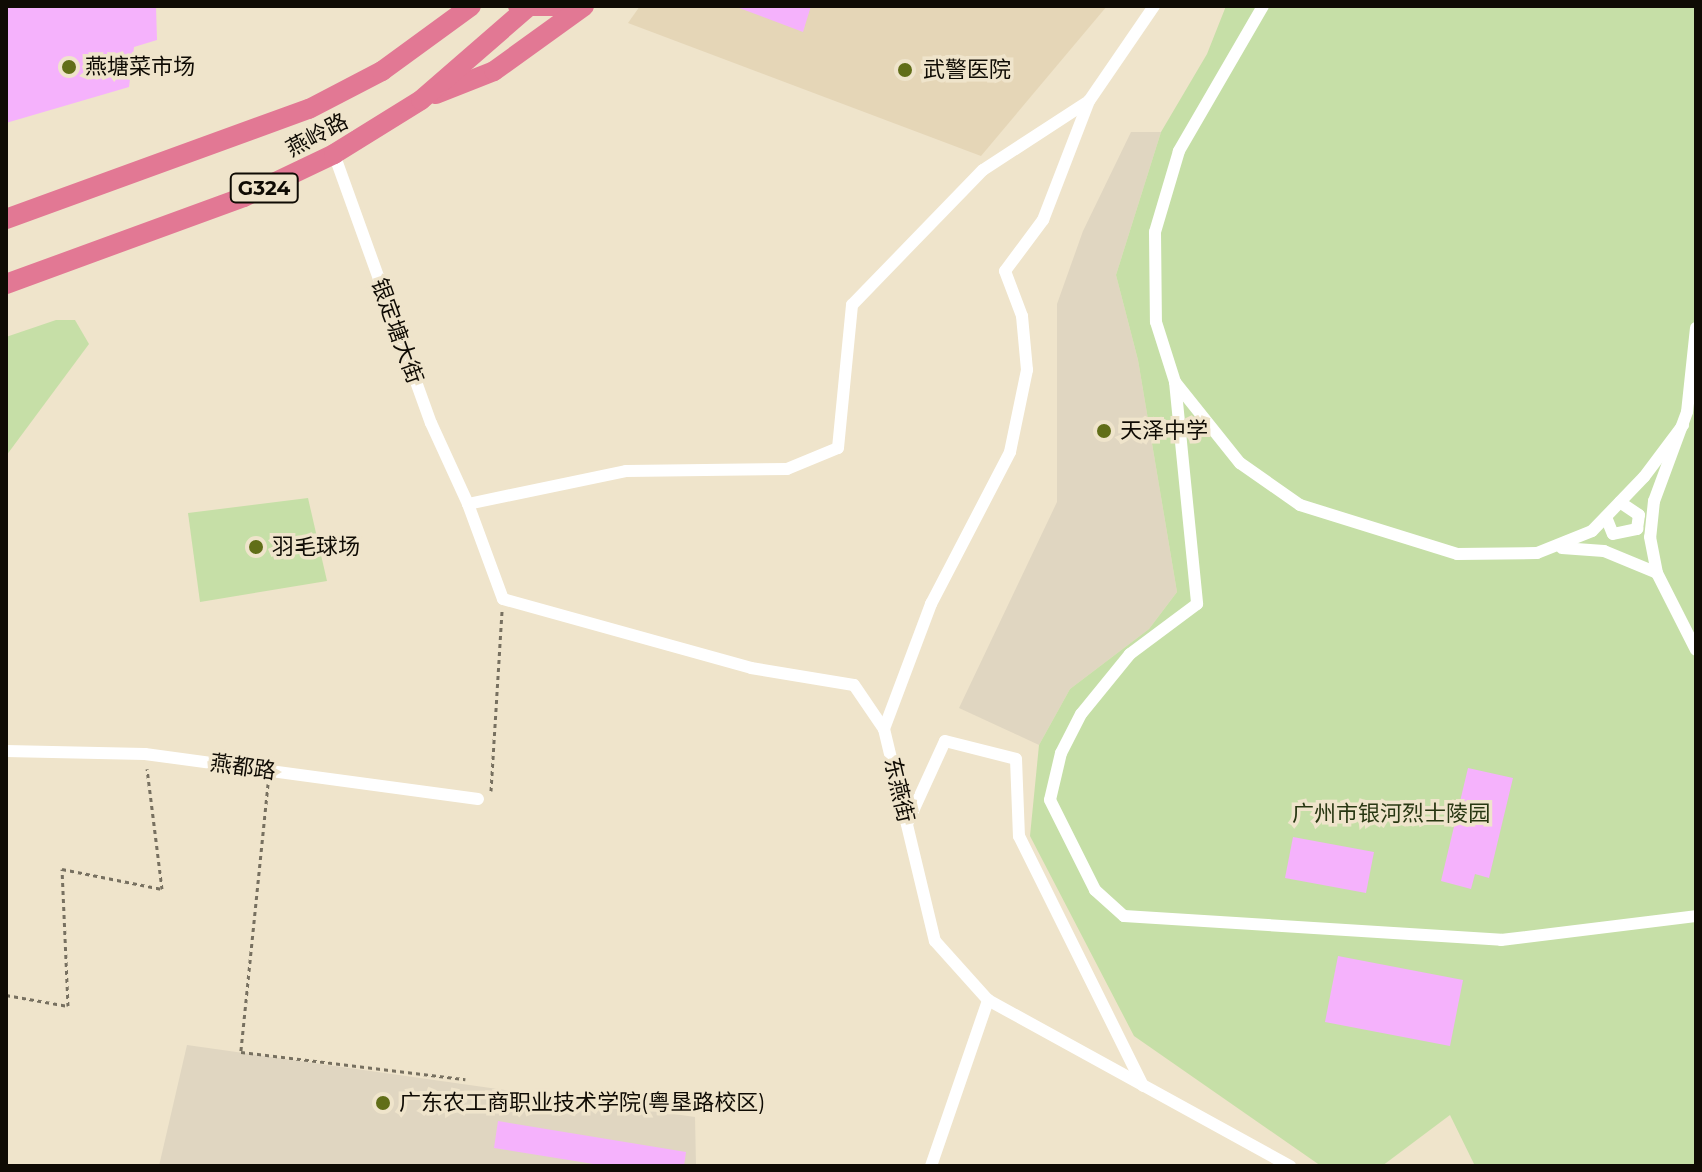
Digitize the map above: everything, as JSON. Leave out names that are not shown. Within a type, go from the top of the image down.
[{"type":"highway","name":"燕岭路","points":[[6,219],[309,109],[382,71],[471,6]]},
{"type":"highway","points":[[518,6],[557,6]]},
{"type":"highway","name":"燕岭路","points":[[6,284],[244,197],[334,154],[421,100],[529,6]]},
{"type":"highway","points":[[421,100],[494,71],[584,6]]},
{"type":"street","points":[[884,729],[931,604],[1010,452],[1027,370],[1022,316],[1005,271],[1043,220],[1089,101],[1154,6]]},
{"type":"street","points":[[1263,6],[1179,151],[1159,213],[1153,251],[1156,322],[1175,382],[1197,604],[1130,654],[1081,714],[1061,753],[1050,800],[1095,890],[1124,916],[1501,940],[1696,916]]},
{"type":"street","points":[[503,599],[468,504],[626,471],[787,469],[838,448],[852,305],[983,170],[1089,101]]},
{"type":"street","name":"银定塘大街","points":[[334,154],[431,423],[468,504]]},
{"type":"street","points":[[1696,328],[1683,425],[1653,509],[1650,537],[1657,573],[1696,650]]},
{"type":"street","points":[[1175,382],[1240,463],[1300,505],[1457,554],[1537,553],[1592,531],[1683,425]]},
{"type":"street","points":[[1620,502],[1639,515]]},
{"type":"street","points":[[1639,515],[1653,509]]},
{"type":"street","points":[[1635,531],[1639,515]]},
{"type":"street","points":[[1606,517],[1613,534],[1643,528],[1650,537]]},
{"type":"street","points":[[1551,548],[1604,551],[1657,573]]},
{"type":"street","name":"东燕街","points":[[503,599],[751,668],[854,685],[884,729],[935,941],[988,1000],[1290,1166]]},
{"type":"street","points":[[907,824],[945,741],[1016,759],[1019,836],[1144,1086]]},
{"type":"street","name":"燕都路","points":[[6,751],[145,754],[484,801]]},
{"type":"street","points":[[931,1166],[988,1000]]},
{"type":"path","points":[[484,801],[503,599]]},
{"type":"path","points":[[6,995],[68,1006],[62,869],[162,889],[145,754]]},
{"type":"path","points":[[269,771],[241,1052],[465,1079]]},
{"type":"shaded area","name":"武警医院","points":[[640,6],[1107,6],[981,156],[628,23]]},
{"type":"shaded area","name":"天泽中学","points":[[1131,132],[1161,132],[1116,275],[1138,360],[1177,592],[1149,629],[1070,689],[1039,745],[959,708],[1057,502],[1057,304],[1083,231]]},
{"type":"shaded area","name":"广东农工商职业技术学院(粤垦路校区)","points":[[187,1045],[695,1117],[696,1166],[159,1166]]},
{"type":"green space","name":"广州市银河烈士陵园","points":[[1226,6],[1696,6],[1696,1166],[1475,1166],[1450,1115],[1382,1166],[1321,1166],[1134,1036],[1030,836],[1039,745],[1070,689],[1149,629],[1177,592],[1138,360],[1116,275],[1161,132],[1207,54]]},
{"type":"green space","points":[[56,320],[75,320],[89,344],[6,456],[6,337]]},
{"type":"green space","name":"羽毛球场","points":[[308,498],[327,581],[200,602],[188,513]]},
{"type":"building","name":"燕塘菜市场","points":[[6,6],[156,6],[157,40],[134,47],[129,87],[6,123]]},
{"type":"building","points":[[734,6],[811,6],[803,32]]},
{"type":"building","points":[[1468,768],[1513,778],[1489,878],[1475,874],[1471,889],[1441,881]]},
{"type":"building","points":[[1293,837],[1374,852],[1366,893],[1285,878]]},
{"type":"building","points":[[1338,956],[1463,980],[1450,1046],[1325,1022]]},
{"type":"building","points":[[498,1121],[686,1152],[684,1166],[606,1166],[494,1148]]},
{"type":"place","name":"燕塘菜市场","points":[[69,67]]},
{"type":"place","name":"武警医院","points":[[905,70]]},
{"type":"place","name":"天泽中学","points":[[1104,431]]},
{"type":"place","name":"羽毛球场","points":[[256,547]]},
{"type":"place","name":"广东农工商职业技术学院(粤垦路校区)","points":[[383,1103]]}]
